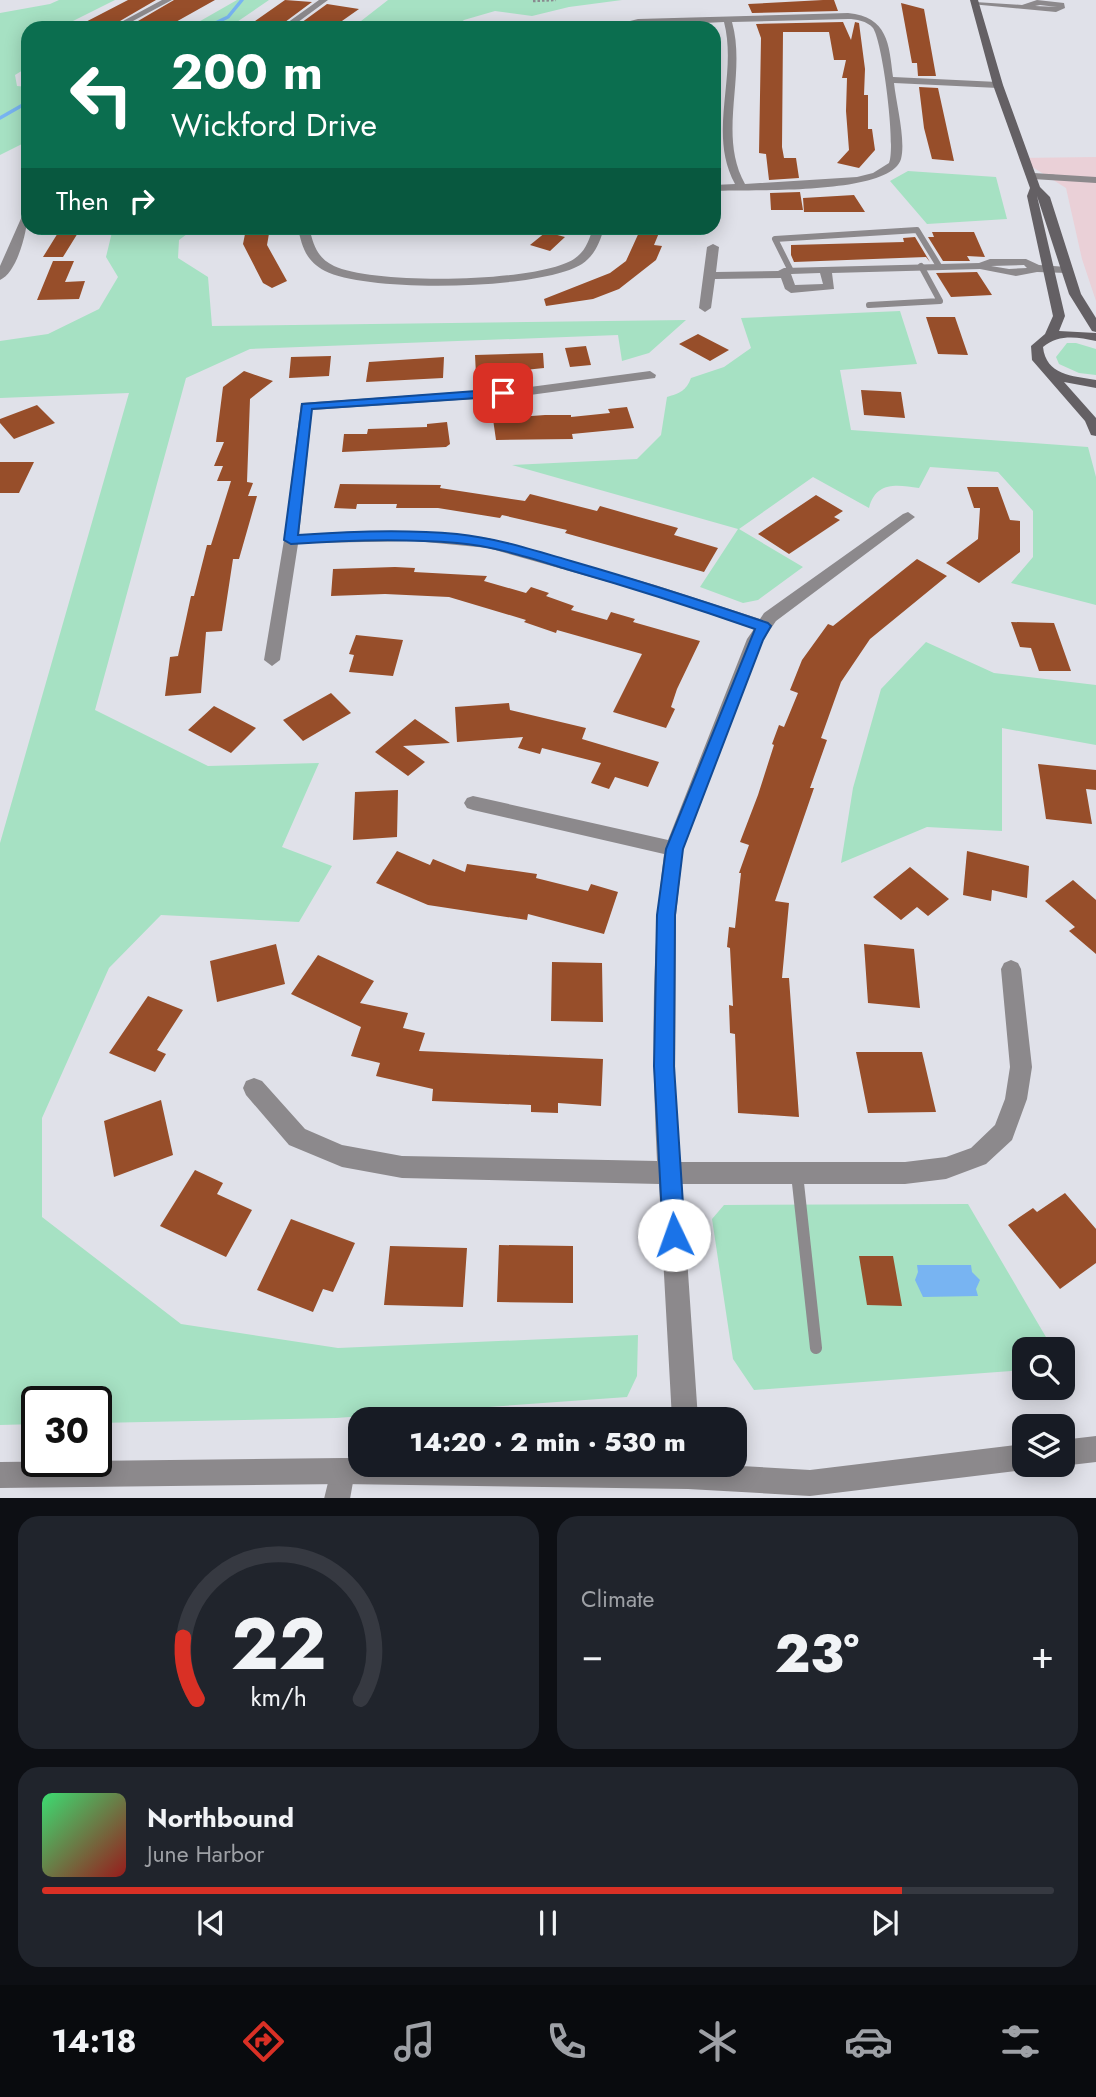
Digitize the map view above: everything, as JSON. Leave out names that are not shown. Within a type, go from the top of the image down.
[{"type":"main road","points":[[975,2],[998,85],[1034,182],[1045,197],[1067,270],[1096,328]]},
{"type":"main road","points":[[1034,182],[1032,196],[1059,316],[1051,336]]},
{"type":"main road","points":[[1096,337],[1072,333],[1051,336],[1037,346],[1038,360],[1091,420],[1096,432]]},
{"type":"main road","points":[[1044,367],[1068,379],[1096,384]]},
{"type":"street","points":[[128,21],[168,0]]},
{"type":"street","points":[[294,21],[324,0]]},
{"type":"street","points":[[975,2],[1024,7]]},
{"type":"street","points":[[668,21],[848,16],[869,21],[876,26],[882,37],[898,145],[897,159],[891,168],[881,175],[856,180],[721,187]]},
{"type":"street","points":[[727,19],[734,46],[727,152],[733,176],[741,186]]},
{"type":"street","points":[[888,80],[998,85]]},
{"type":"street","points":[[0,277],[21,233]]},
{"type":"street","points":[[303,235],[308,253],[319,264],[353,277],[392,281],[534,275],[554,271],[587,255],[594,246],[596,235]]},
{"type":"street","points":[[705,308],[713,247]]},
{"type":"street","points":[[710,276],[920,266],[981,266],[990,262],[1026,262],[1036,268],[1067,270]]},
{"type":"street","points":[[788,272],[790,289],[830,287],[825,270]]},
{"type":"street","points":[[272,660],[291,540],[306,406],[530,391],[650,375]]},
{"type":"street","points":[[684,1407],[664,1086],[666,915],[674,849],[755,639],[763,626],[770,617],[908,517]]},
{"type":"street","points":[[291,540],[357,535],[400,536],[457,538],[498,545],[652,589],[763,626]]},
{"type":"street","points":[[473,803],[674,849]]},
{"type":"street","points":[[254,1088],[297,1137],[342,1156],[402,1167],[670,1173],[905,1173],[946,1168],[978,1156],[1004,1132],[1016,1099],[1021,1067],[1011,970]]},
{"type":"street","points":[[1075,1451],[1096,1449]]},
{"type":"street","points":[[747,1476],[810,1483],[1012,1458]]},
{"type":"street","points":[[337,1498],[342,1471]]},
{"type":"street","points":[[0,1475],[348,1471]]},
{"type":"lane","points":[[1034,182],[1096,180]]},
{"type":"lane","points":[[788,272],[775,239],[917,230],[939,266]]},
{"type":"lane","points":[[869,305],[940,302],[920,266]]},
{"type":"lane","points":[[797,1172],[816,1348]]},
{"type":"path","points":[[533,1],[556,0]]},
{"type":"shaded area","points":[[1096,157],[1096,301],[1082,259],[1066,188],[1018,158]]},
{"type":"green space","points":[[59,0],[115,0],[73,21],[21,21],[21,71],[15,75],[17,86],[21,86],[21,144],[0,155],[0,13]]},
{"type":"green space","points":[[237,0],[269,0],[238,21],[200,21]]},
{"type":"green space","points":[[388,0],[622,0],[569,7],[532,16],[495,11],[463,21],[361,21]]},
{"type":"green space","points":[[908,171],[996,177],[1007,219],[927,224],[890,181]]},
{"type":"green space","points":[[111,235],[186,235],[179,240],[178,258],[208,277],[212,326],[686,320],[649,353],[622,361],[618,335],[250,349],[186,378],[95,710],[208,766],[319,763],[282,847],[332,866],[299,922],[161,915],[109,968],[42,1118],[42,1217],[181,1324],[338,1348],[638,1335],[637,1376],[627,1397],[488,1407],[348,1407],[348,1417],[336,1418],[112,1423],[112,1386],[21,1386],[21,1424],[0,1425],[0,843],[129,393],[0,398],[0,341],[48,334],[99,309],[118,277],[106,257]]},
{"type":"green space","points":[[900,311],[917,364],[840,370],[851,430],[1088,447],[1096,477],[1096,605],[1011,583],[1033,557],[1033,511],[998,472],[930,467],[919,488],[895,486],[882,489],[872,499],[869,508],[813,477],[739,529],[803,567],[758,600],[743,603],[700,587],[738,529],[512,465],[637,459],[661,435],[667,397],[682,391],[691,378],[724,367],[751,348],[741,318]]},
{"type":"green space","points":[[1067,343],[1096,349],[1096,375],[1079,373],[1059,364],[1056,357]]},
{"type":"green space","points":[[926,642],[994,673],[1096,685],[1096,745],[1002,728],[1002,831],[927,827],[841,863],[853,788],[881,689]]},
{"type":"green space","points":[[968,1204],[1046,1337],[1012,1337],[1012,1371],[754,1390],[733,1359],[712,1219],[724,1205]]},
{"type":"water","points":[[917,1265],[971,1265],[972,1272],[980,1280],[976,1289],[978,1296],[923,1297],[915,1280]]},
{"type":"building","points":[[128,0],[156,0],[120,21],[88,21]]},
{"type":"building","points":[[174,0],[215,0],[178,21],[138,21]]},
{"type":"building","points":[[285,0],[312,2],[286,21],[255,21]]},
{"type":"building","points":[[834,0],[838,11],[752,13],[748,4]]},
{"type":"building","points":[[901,3],[924,9],[936,76],[918,76],[917,63],[912,63]]},
{"type":"building","points":[[327,4],[359,9],[342,21],[304,21]]},
{"type":"building","points":[[843,22],[851,40],[855,22],[859,23],[865,69],[864,95],[868,95],[868,129],[872,129],[875,150],[859,168],[837,163],[849,150],[847,78],[842,78],[846,60],[834,60],[829,32],[783,32],[782,147],[784,158],[796,158],[799,178],[769,180],[766,154],[759,153],[761,38],[756,24]]},
{"type":"building","points":[[919,87],[938,88],[954,161],[932,159],[924,128]]},
{"type":"building","points":[[800,192],[803,210],[771,210],[770,193]]},
{"type":"building","points":[[854,195],[865,212],[804,212],[803,198]]},
{"type":"building","points":[[932,232],[974,232],[985,257],[967,256],[970,261],[943,261],[928,237],[934,237]]},
{"type":"building","points":[[57,235],[77,235],[63,257],[43,257]]},
{"type":"building","points":[[245,235],[269,235],[267,245],[287,281],[272,288],[263,283],[243,244]]},
{"type":"building","points":[[542,235],[565,237],[550,251],[530,245]]},
{"type":"building","points":[[638,235],[658,235],[654,245],[662,246],[656,260],[619,289],[593,299],[546,306],[544,299],[610,273],[626,261]]},
{"type":"building","points":[[915,237],[930,262],[926,257],[794,262],[791,255],[791,245],[904,242],[903,238]]},
{"type":"building","points":[[53,261],[74,261],[65,282],[85,281],[79,299],[37,300]]},
{"type":"building","points":[[977,272],[992,295],[951,297],[936,273]]},
{"type":"building","points":[[926,317],[955,317],[968,355],[938,354]]},
{"type":"building","points":[[698,334],[729,350],[710,361],[679,344]]},
{"type":"building","points":[[586,346],[591,365],[570,367],[565,348]]},
{"type":"building","points":[[543,353],[544,368],[476,375],[475,355]]},
{"type":"building","points":[[331,356],[329,376],[289,378],[291,357]]},
{"type":"building","points":[[444,357],[443,378],[366,382],[369,362]]},
{"type":"building","points":[[244,371],[273,381],[250,399],[247,482],[253,483],[248,496],[257,496],[239,559],[233,559],[222,631],[206,632],[201,693],[165,696],[170,657],[178,656],[191,596],[194,596],[207,545],[211,545],[231,481],[217,481],[223,466],[214,466],[224,442],[216,442],[223,387]]},
{"type":"building","points":[[861,390],[901,392],[905,418],[864,415]]},
{"type":"building","points":[[37,405],[55,423],[14,439],[0,423],[0,419]]},
{"type":"building","points":[[627,407],[634,428],[572,434],[573,439],[496,440],[493,419],[545,415],[571,417],[610,413],[608,409]]},
{"type":"building","points":[[447,422],[450,444],[446,447],[342,452],[344,434],[367,434],[368,429],[427,427],[427,424]]},
{"type":"building","points":[[0,462],[34,462],[19,493],[0,493]]},
{"type":"building","points":[[340,484],[441,485],[440,488],[525,501],[530,494],[597,511],[600,506],[678,528],[674,535],[718,548],[704,572],[565,533],[567,530],[502,515],[500,518],[438,508],[396,508],[397,504],[357,504],[356,509],[334,508]]},
{"type":"building","points":[[967,487],[998,487],[1010,520],[1020,521],[1020,552],[979,583],[946,563],[978,539],[980,508],[974,508]]},
{"type":"building","points":[[816,495],[843,511],[834,517],[840,520],[789,554],[758,534]]},
{"type":"building","points":[[917,559],[947,576],[870,639],[841,682],[821,738],[827,740],[810,788],[814,788],[775,901],[789,903],[782,978],[789,978],[799,1117],[738,1113],[735,1034],[730,1033],[729,1005],[733,1006],[730,948],[727,947],[729,927],[735,928],[739,873],[749,845],[740,842],[758,795],[779,725],[784,727],[798,693],[790,690],[802,660],[828,624],[833,626]]},
{"type":"building","points":[[415,568],[414,572],[487,576],[484,581],[526,593],[531,587],[549,593],[546,596],[574,606],[571,610],[607,620],[611,612],[635,619],[633,622],[700,641],[677,689],[671,707],[675,709],[666,728],[613,712],[642,654],[557,630],[556,633],[524,622],[526,620],[449,597],[385,594],[331,596],[333,569]]},
{"type":"building","points":[[1011,622],[1054,623],[1071,671],[1039,671],[1031,648],[1020,647]]},
{"type":"building","points":[[356,635],[403,640],[393,676],[349,672],[354,655],[349,654]]},
{"type":"building","points":[[331,693],[351,713],[303,741],[283,720]]},
{"type":"building","points":[[509,703],[510,710],[586,728],[582,739],[659,762],[648,787],[615,777],[609,789],[591,783],[601,763],[542,748],[540,754],[518,748],[523,737],[457,742],[455,707]]},
{"type":"building","points":[[214,706],[256,728],[231,753],[188,730]]},
{"type":"building","points":[[415,719],[450,743],[403,746],[425,762],[408,776],[375,752]]},
{"type":"building","points":[[1038,764],[1096,770],[1096,790],[1086,789],[1092,824],[1046,819]]},
{"type":"building","points":[[398,790],[397,837],[353,840],[355,792]]},
{"type":"building","points":[[397,851],[430,865],[433,859],[465,872],[467,864],[537,874],[536,878],[588,891],[591,884],[618,892],[604,934],[528,914],[527,920],[428,905],[376,883]]},
{"type":"building","points":[[967,851],[1029,866],[1027,898],[992,890],[991,901],[963,895]]},
{"type":"building","points":[[910,867],[949,899],[928,916],[917,907],[901,920],[873,897]]},
{"type":"building","points":[[1073,880],[1096,900],[1096,954],[1069,931],[1075,927],[1045,901]]},
{"type":"building","points":[[276,944],[285,984],[217,1002],[210,961]]},
{"type":"building","points":[[864,944],[914,949],[920,1008],[868,1003]]},
{"type":"building","points":[[318,955],[374,981],[360,1003],[408,1013],[403,1028],[425,1033],[419,1051],[603,1059],[601,1106],[558,1103],[558,1113],[531,1112],[531,1105],[432,1101],[433,1089],[376,1076],[380,1063],[351,1056],[361,1027],[291,994]]},
{"type":"building","points":[[552,962],[602,963],[603,1022],[551,1021]]},
{"type":"building","points":[[148,996],[183,1010],[157,1050],[166,1054],[155,1072],[109,1053]]},
{"type":"building","points":[[856,1052],[922,1052],[936,1112],[868,1113]]},
{"type":"building","points":[[161,1100],[173,1155],[114,1177],[104,1121]]},
{"type":"building","points":[[195,1170],[223,1183],[217,1194],[252,1210],[226,1257],[160,1226]]},
{"type":"building","points":[[1065,1193],[1096,1229],[1096,1263],[1060,1289],[1008,1225],[1033,1208],[1037,1212]]},
{"type":"building","points":[[291,1219],[355,1243],[333,1292],[323,1289],[313,1312],[257,1290]]},
{"type":"building","points":[[499,1245],[573,1246],[573,1303],[497,1302]]},
{"type":"building","points":[[390,1246],[467,1248],[463,1307],[384,1305]]},
{"type":"building","points":[[859,1256],[893,1256],[902,1306],[867,1305]]},
{"type":"waterway","points":[[220,21],[228,17],[242,0]]},
{"type":"waterway","points":[[0,118],[21,106]]},
{"type":"route","points":[[503,393],[306,406],[291,540],[357,535],[400,536],[457,538],[498,545],[652,589],[763,626],[755,639],[674,849],[666,915],[664,1086],[674,1235]]}]
